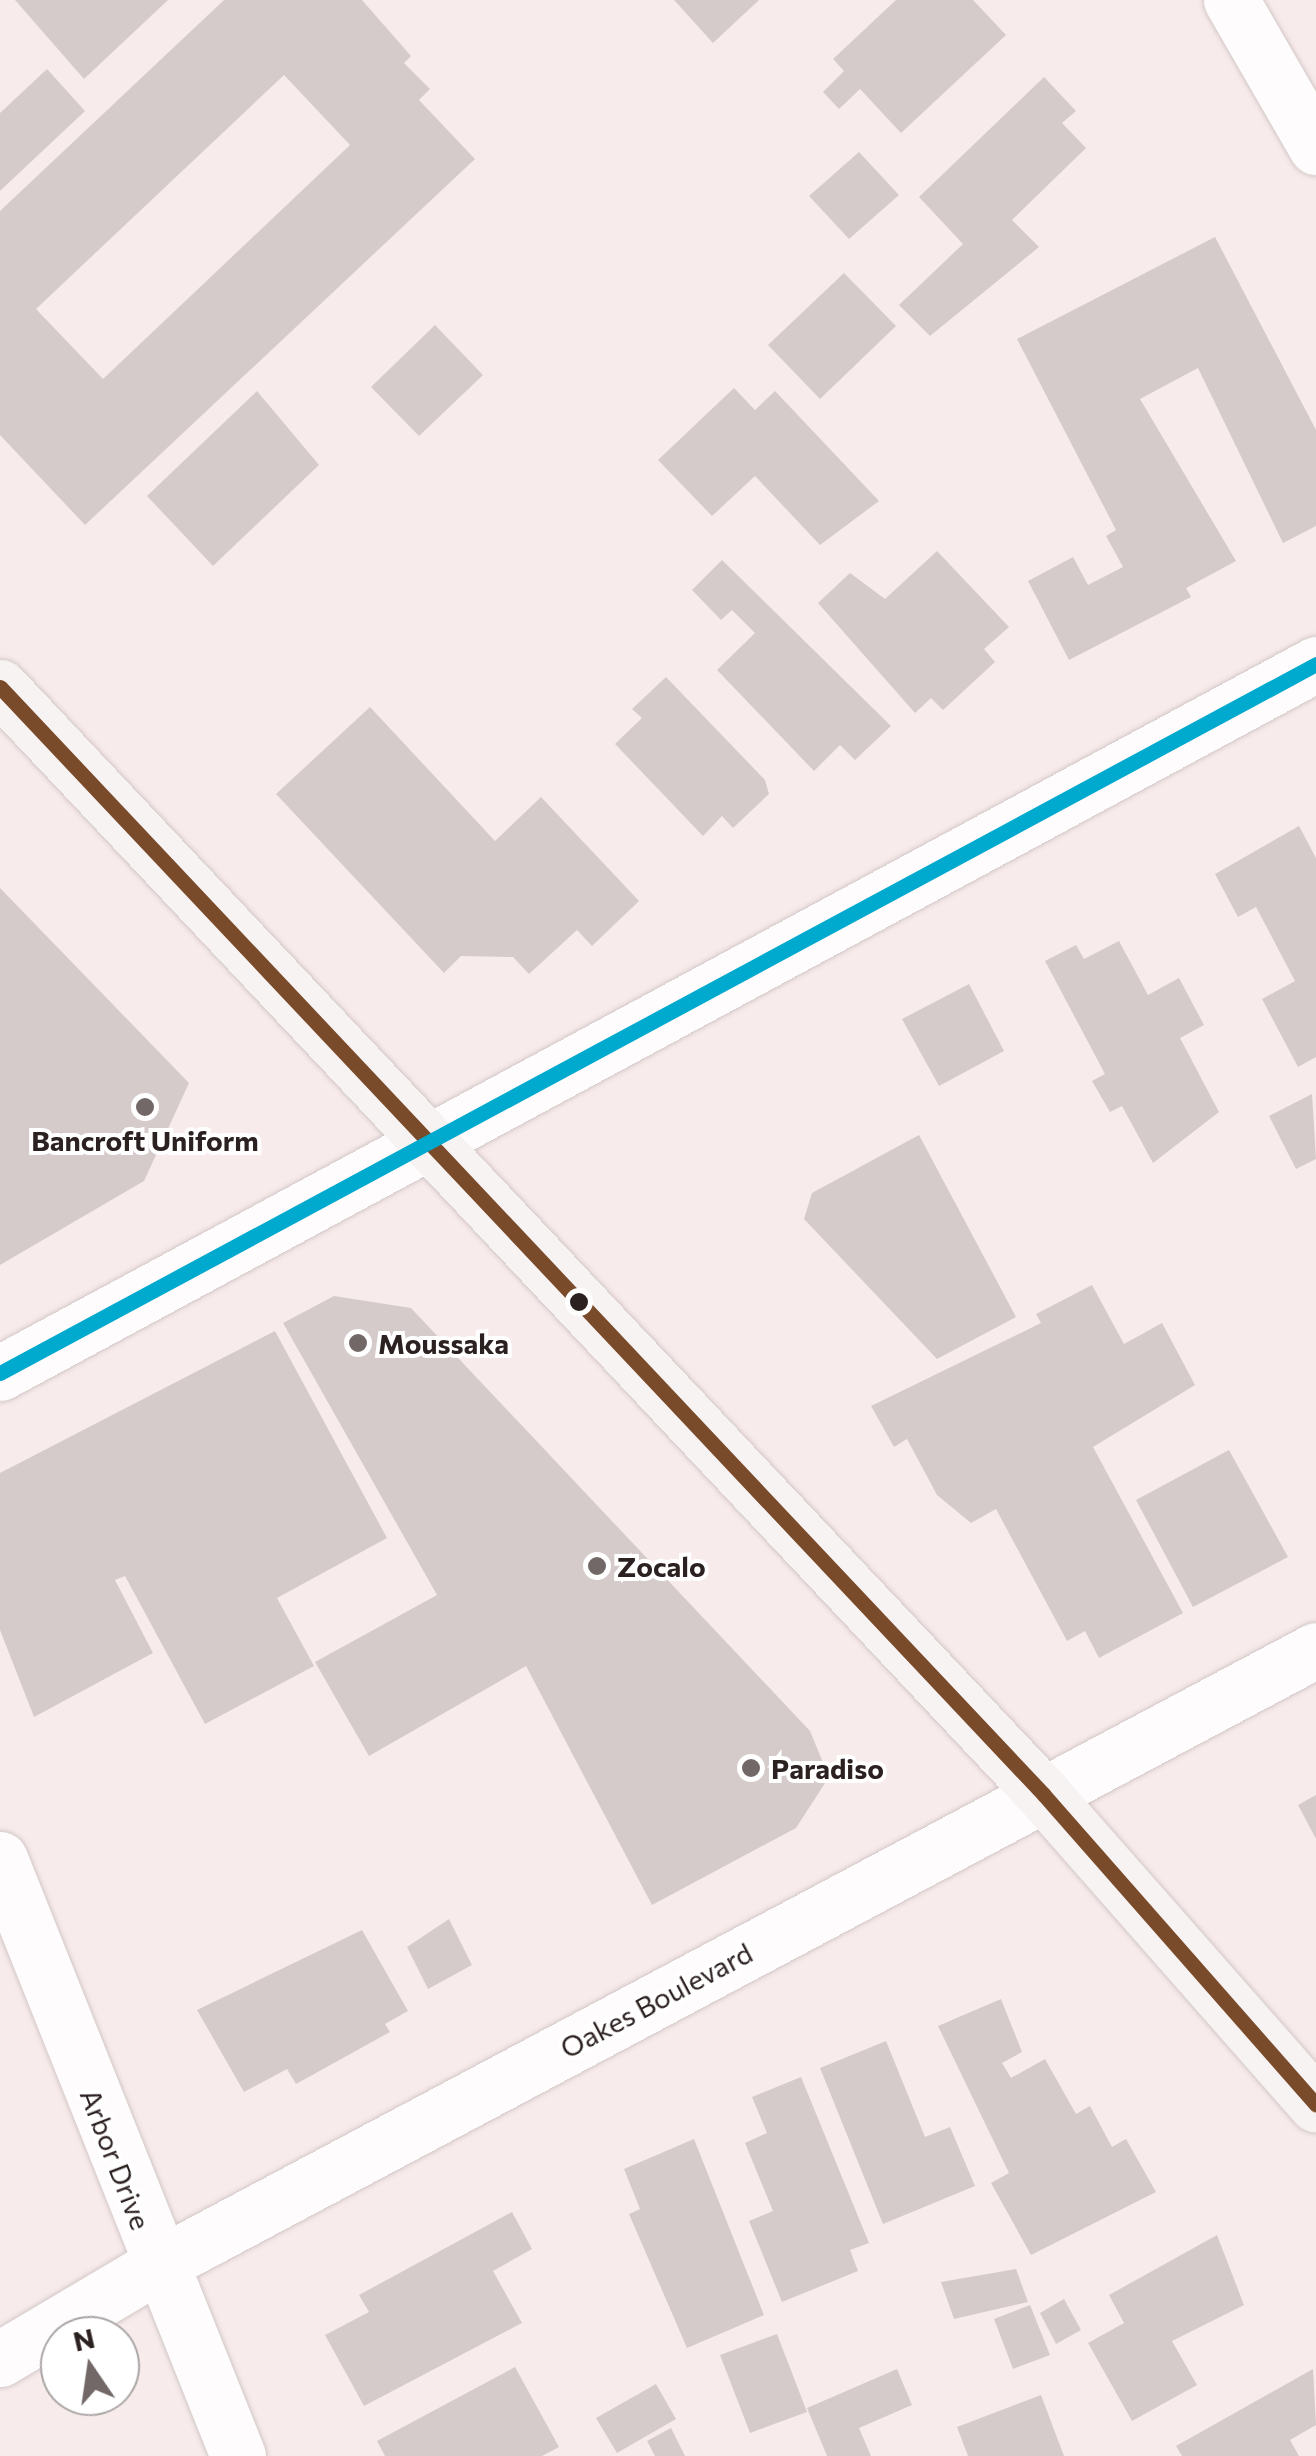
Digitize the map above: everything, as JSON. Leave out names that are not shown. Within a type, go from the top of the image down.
[{"type":"main road","points":[[0,687],[431,1139],[1044,1794],[1316,2106]]},
{"type":"street","points":[[1231,0],[1316,147]]},
{"type":"street","points":[[0,1373],[1316,664]]},
{"type":"street","name":"Oakes Boulevard","points":[[0,2359],[158,2265],[1316,1650]]},
{"type":"street","name":"Arbor Drive","points":[[0,1859],[158,2265],[238,2456]]},
{"type":"building","points":[[15,0],[168,0],[84,79]]},
{"type":"building","points":[[224,0],[362,0],[411,56],[404,63],[430,89],[419,100],[475,159],[85,525],[0,435],[0,211]],"holes":[[[284,75],[350,145],[103,379],[36,309]]]},
{"type":"building","points":[[674,0],[759,0],[713,43]]},
{"type":"building","points":[[896,0],[973,0],[1006,35],[901,133],[860,89],[839,109],[823,92],[844,71],[833,59]]},
{"type":"building","points":[[47,69],[85,111],[0,191],[0,113]]},
{"type":"building","points":[[1044,77],[1076,111],[1062,123],[1086,148],[1012,220],[1039,247],[930,336],[899,305],[963,244],[919,197]]},
{"type":"building","points":[[859,152],[899,195],[849,239],[809,196]]},
{"type":"building","points":[[1215,237],[1316,430],[1316,526],[1283,543],[1198,368],[1140,399],[1236,561],[1186,588],[1191,597],[1069,660],[1028,581],[1073,557],[1088,585],[1123,567],[1106,536],[1116,530],[1017,339]]},
{"type":"building","points":[[844,273],[896,326],[820,399],[768,345]]},
{"type":"building","points":[[435,325],[483,375],[419,436],[371,387]]},
{"type":"building","points":[[734,388],[755,410],[775,391],[879,501],[820,545],[755,476],[712,516],[658,460]]},
{"type":"building","points":[[257,391],[319,465],[213,566],[147,496]]},
{"type":"building","points":[[937,551],[1009,627],[984,649],[995,662],[943,710],[931,698],[915,713],[818,603],[850,573],[885,599]]},
{"type":"building","points":[[722,560],[891,726],[855,760],[840,745],[814,771],[717,670],[755,633],[732,610],[721,620],[692,590]]},
{"type":"building","points":[[666,677],[765,780],[769,794],[733,828],[722,816],[703,836],[615,744],[642,718],[632,709]]},
{"type":"building","points":[[370,707],[495,841],[541,797],[639,901],[592,946],[577,930],[529,974],[513,957],[461,956],[444,973],[276,794]]},
{"type":"building","points":[[1299,826],[1316,858],[1316,1057],[1298,1067],[1262,999],[1295,981],[1256,907],[1238,917],[1215,874]]},
{"type":"building","points":[[0,888],[189,1083],[144,1181],[0,1265]]},
{"type":"building","points":[[1119,941],[1148,995],[1179,978],[1204,1025],[1180,1038],[1219,1112],[1153,1163],[1122,1106],[1110,1112],[1092,1081],[1105,1074],[1045,961],[1076,945],[1084,959]]},
{"type":"building","points":[[969,984],[1004,1051],[939,1086],[902,1019]]},
{"type":"building","points":[[1312,1094],[1316,1159],[1296,1169],[1269,1116]]},
{"type":"building","points":[[919,1135],[1016,1317],[937,1359],[804,1219],[812,1193]]},
{"type":"building","points":[[1092,1285],[1124,1344],[1162,1323],[1195,1385],[1093,1447],[1183,1613],[1099,1658],[1085,1631],[1067,1641],[996,1509],[971,1523],[937,1495],[907,1439],[894,1447],[871,1406],[1041,1323],[1036,1314]]},
{"type":"building","points":[[334,1296],[411,1308],[810,1731],[829,1777],[796,1828],[652,1905],[526,1666],[369,1756],[315,1662],[437,1595],[283,1323]]},
{"type":"building","points":[[275,1331],[387,1538],[277,1598],[314,1666],[205,1724],[125,1576],[115,1580],[153,1653],[34,1717],[0,1630],[0,1473]]},
{"type":"building","points":[[1229,1450],[1288,1557],[1193,1607],[1136,1500]]},
{"type":"building","points":[[1316,1795],[1316,1839],[1298,1805]]},
{"type":"building","points":[[449,1919],[472,1965],[428,1989],[407,1947]]},
{"type":"building","points":[[362,1930],[408,2011],[385,2024],[390,2032],[296,2084],[287,2069],[244,2092],[197,2010]]},
{"type":"building","points":[[1001,1999],[1022,2052],[1002,2063],[1011,2078],[1045,2059],[1076,2114],[1090,2106],[1112,2147],[1126,2139],[1156,2192],[1031,2255],[991,2183],[1009,2173],[938,2026]]},
{"type":"building","points":[[886,2041],[925,2137],[950,2127],[975,2186],[883,2224],[820,2068]]},
{"type":"building","points":[[801,2077],[869,2243],[850,2250],[858,2271],[782,2302],[749,2221],[773,2211],[745,2143],[767,2133],[752,2097]]},
{"type":"building","points":[[694,2139],[764,2315],[687,2348],[629,2214],[640,2209],[624,2169]]},
{"type":"building","points":[[512,2212],[532,2249],[493,2271],[522,2323],[364,2406],[325,2335],[369,2312],[359,2295]]},
{"type":"building","points":[[1217,2235],[1244,2305],[1172,2341],[1197,2385],[1132,2421],[1088,2343],[1124,2323],[1109,2295]]},
{"type":"building","points":[[1016,2269],[1028,2302],[954,2319],[941,2282]]},
{"type":"building","points":[[1064,2299],[1081,2330],[1056,2344],[1040,2313]]},
{"type":"building","points":[[1030,2305],[1050,2355],[1013,2369],[994,2319]]},
{"type":"building","points":[[777,2334],[807,2412],[750,2433],[720,2355]]},
{"type":"building","points":[[515,2367],[559,2447],[542,2456],[385,2456],[377,2441]]},
{"type":"building","points":[[897,2369],[912,2405],[859,2428],[871,2456],[827,2456],[807,2408]]},
{"type":"building","points":[[1313,2369],[1316,2425],[1290,2440],[1299,2456],[1182,2456],[1176,2446]]},
{"type":"building","points":[[656,2384],[676,2419],[617,2453],[596,2418]]},
{"type":"building","points":[[1041,2395],[1064,2456],[968,2456],[957,2427]]},
{"type":"building","points":[[671,2428],[685,2456],[655,2456],[647,2441]]},
{"type":"transit line","points":[[0,1373],[1316,664]]},
{"type":"transit line","points":[[0,687],[1044,1795],[1316,2105]]},
{"type":"place","name":"Bancroft Uniform","points":[[145,1107]]},
{"type":"place","name":"Moussaka","points":[[358,1343]]},
{"type":"place","name":"Zocalo","points":[[597,1566]]},
{"type":"place","name":"Paradiso","points":[[751,1768]]}]
